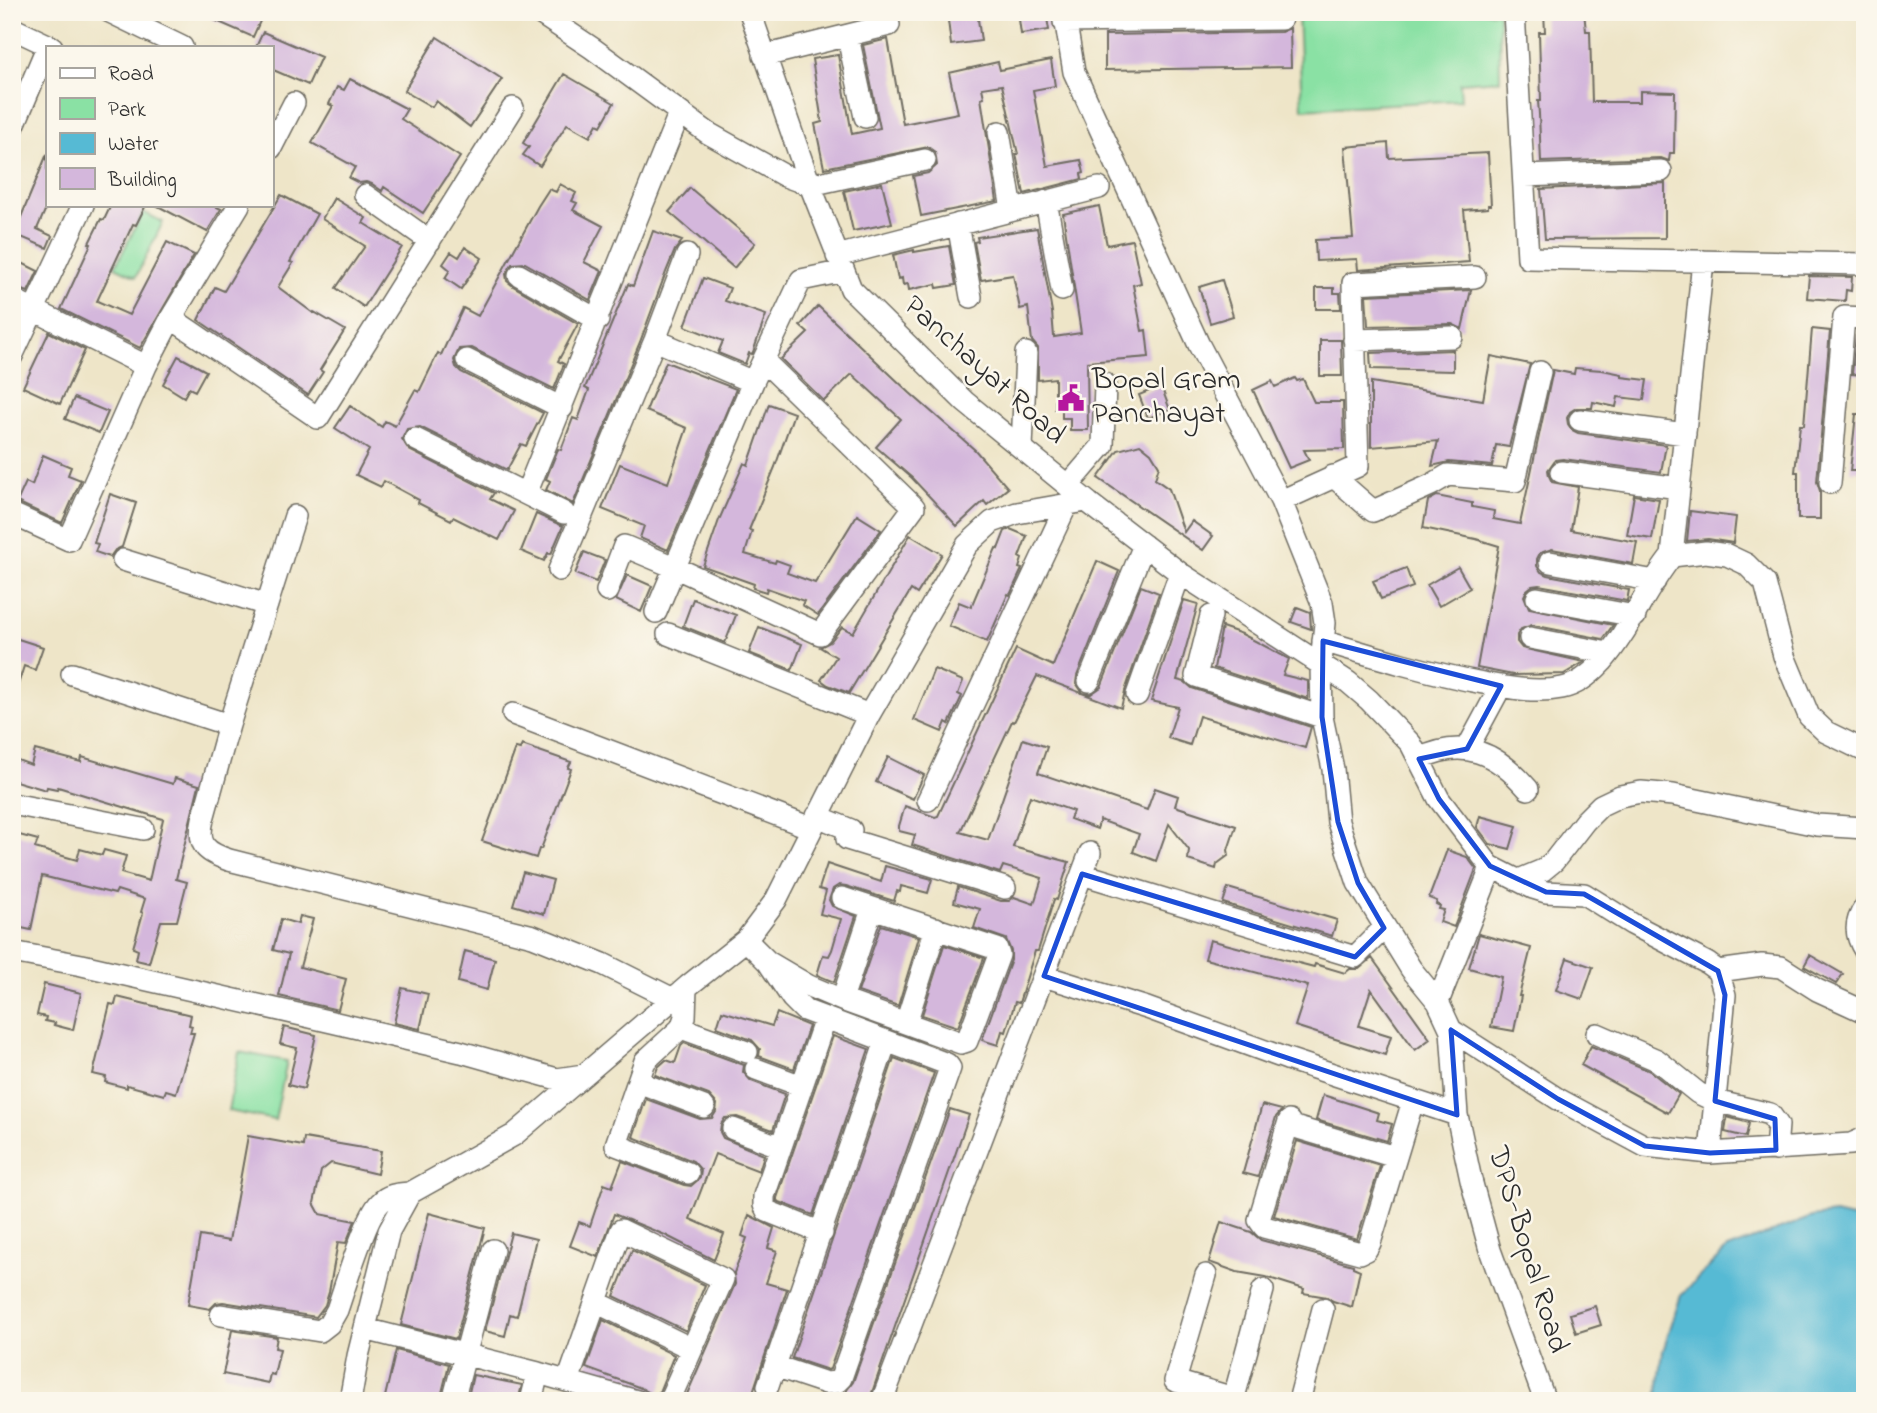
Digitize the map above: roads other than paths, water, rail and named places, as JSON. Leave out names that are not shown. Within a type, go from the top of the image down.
[{"type":"street","points":[[110,12],[180,46]]},
{"type":"street","points":[[538,12],[592,48],[679,114],[785,176],[810,185],[925,160]]},
{"type":"street","name":"Panchayat Road","points":[[750,12],[810,185],[851,289],[965,402],[1022,448],[1074,497],[1180,573],[1321,663],[1369,700],[1411,744],[1439,799],[1490,866]]},
{"type":"street","points":[[1514,12],[1528,258],[1865,264]]},
{"type":"street","points":[[1281,19],[1064,17],[1074,72],[1199,345],[1281,501],[1322,603],[1325,622],[1321,663],[1322,717],[1333,769],[1338,822],[1358,883],[1411,969],[1438,1002],[1451,1030],[1558,1099],[1645,1146],[1710,1153],[1851,1144],[1865,1138]]},
{"type":"street","points":[[764,56],[889,25]]},
{"type":"street","points":[[18,27],[50,46]]},
{"type":"street","points":[[848,37],[865,117]]},
{"type":"street","points":[[15,118],[46,54]]},
{"type":"street","points":[[273,144],[295,103]]},
{"type":"street","points":[[171,318],[318,418],[513,108]]},
{"type":"street","points":[[526,494],[679,114]]},
{"type":"street","points":[[999,132],[1012,210]]},
{"type":"street","points":[[1524,176],[1661,171]]},
{"type":"street","points":[[656,612],[753,382],[801,280],[840,263],[958,224],[1099,188]]},
{"type":"street","points":[[365,195],[430,241]]},
{"type":"street","points":[[1046,201],[1062,290]]},
{"type":"street","points":[[12,356],[83,206]]},
{"type":"street","points":[[12,514],[69,541],[146,366],[171,318],[238,206]]},
{"type":"street","points":[[958,224],[971,297]]},
{"type":"street","points":[[559,570],[687,256]]},
{"type":"street","points":[[1323,641],[1402,665],[1501,686],[1542,691],[1583,680],[1608,653],[1635,616],[1671,556],[1703,261]]},
{"type":"street","points":[[519,275],[598,320]]},
{"type":"street","points":[[1281,501],[1359,466],[1353,283],[1475,277]]},
{"type":"street","points":[[12,299],[146,366]]},
{"type":"street","points":[[1829,484],[1844,317],[1865,318]]},
{"type":"street","points":[[1354,340],[1452,337]]},
{"type":"street","points":[[655,340],[753,382]]},
{"type":"street","points":[[1022,448],[1026,353]]},
{"type":"street","points":[[467,360],[562,408]]},
{"type":"street","points":[[607,591],[624,546],[674,566],[820,634],[914,508],[763,360]]},
{"type":"street","points":[[1333,476],[1373,511],[1448,475],[1515,481],[1540,372]]},
{"type":"street","points":[[928,800],[1074,497],[1103,444],[1105,384]]},
{"type":"street","points":[[1580,420],[1685,434]]},
{"type":"street","points":[[415,439],[564,513]]},
{"type":"street","points":[[1561,472],[1679,488]]},
{"type":"street","points":[[221,1315],[320,1331],[329,1324],[337,1310],[369,1220],[379,1203],[391,1195],[410,1193],[514,1135],[746,940],[776,900],[869,715],[967,545],[992,522],[1074,497]]},
{"type":"street","points":[[295,516],[229,725],[200,834],[204,848],[217,856],[533,936],[679,994]]},
{"type":"street","points":[[1089,681],[1144,545]]},
{"type":"street","points":[[1671,556],[1706,552],[1727,555],[1746,564],[1765,583],[1784,656],[1809,716],[1826,732],[1865,751]]},
{"type":"street","points":[[123,560],[267,605]]},
{"type":"street","points":[[1549,562],[1655,581]]},
{"type":"street","points":[[1137,695],[1180,573]]},
{"type":"street","points":[[1536,598],[1635,616]]},
{"type":"street","points":[[1211,616],[1196,676],[1322,717]]},
{"type":"street","points":[[668,634],[869,715]]},
{"type":"street","points":[[1530,639],[1608,653]]},
{"type":"street","points":[[72,674],[229,725]]},
{"type":"street","points":[[1467,749],[1501,686]]},
{"type":"street","points":[[513,713],[814,822],[851,830],[847,839],[1005,888]]},
{"type":"street","points":[[1419,759],[1436,751],[1467,749],[1505,765],[1528,789]]},
{"type":"street","points":[[1519,880],[1543,870],[1554,861],[1601,805],[1620,796],[1641,792],[1673,795],[1817,825],[1865,828]]},
{"type":"street","points":[[12,804],[143,829]]},
{"type":"street","points":[[882,1401],[1090,853]]},
{"type":"street","points":[[1438,1002],[1490,866],[1546,892],[1584,894],[1632,924],[1707,962],[1718,971],[1725,995],[1710,1153]]},
{"type":"street","points":[[1082,874],[1355,957],[1384,928]]},
{"type":"street","points":[[768,962],[779,966],[809,986],[842,1000],[961,1043],[967,1041],[999,955],[997,949],[842,898]]},
{"type":"street","points":[[1865,907],[1856,928],[1857,938],[1865,951]]},
{"type":"street","points":[[842,1000],[872,909]]},
{"type":"street","points":[[906,1023],[936,928]]},
{"type":"street","points":[[746,940],[768,962],[797,1004],[825,1019],[886,1041],[947,1064],[949,1070],[841,1378],[837,1382],[826,1383],[772,1376],[886,1041]]},
{"type":"street","points":[[12,952],[82,965],[461,1052],[557,1079],[584,1074]]},
{"type":"street","points":[[1718,971],[1762,965],[1781,967],[1817,990],[1865,1012]]},
{"type":"street","points":[[1044,976],[1147,1008],[1287,1059],[1457,1115]]},
{"type":"street","points":[[679,994],[685,1017],[681,1028],[645,1061],[616,1145],[688,1173]]},
{"type":"street","points":[[822,1233],[767,1211],[764,1196],[825,1019]]},
{"type":"street","points":[[681,1028],[802,1086]]},
{"type":"street","name":"DPS-Bopal Road","points":[[1451,1030],[1457,1115],[1490,1250],[1545,1401]]},
{"type":"street","points":[[1597,1034],[1657,1060],[1698,1093],[1715,1101],[1760,1111],[1775,1119],[1778,1125],[1776,1150]]},
{"type":"street","points":[[638,1082],[705,1107]]},
{"type":"street","points":[[1395,1157],[1289,1123],[1259,1220],[1264,1227],[1360,1253],[1364,1259],[1413,1101]]},
{"type":"street","points":[[733,1129],[781,1147]]},
{"type":"street","points":[[350,1401],[389,1231],[410,1193]]},
{"type":"street","points":[[568,1381],[621,1230],[723,1279],[669,1401]]},
{"type":"street","points":[[453,1401],[492,1250]]},
{"type":"street","points":[[1206,1275],[1175,1381],[1234,1399],[1263,1290]]},
{"type":"street","points":[[596,1302],[692,1349]]},
{"type":"street","points":[[1299,1401],[1323,1309]]},
{"type":"street","points":[[365,1329],[637,1401]]},
{"type":"street","points":[[531,1401],[538,1373]]},
{"type":"water","points":[[1835,1214],[1865,1221],[1865,1401],[1657,1401],[1663,1351],[1681,1295],[1727,1249],[1812,1217]]},
{"type":"place","name":"Bopal Gram Panchayat","points":[[1071,398]]}]
